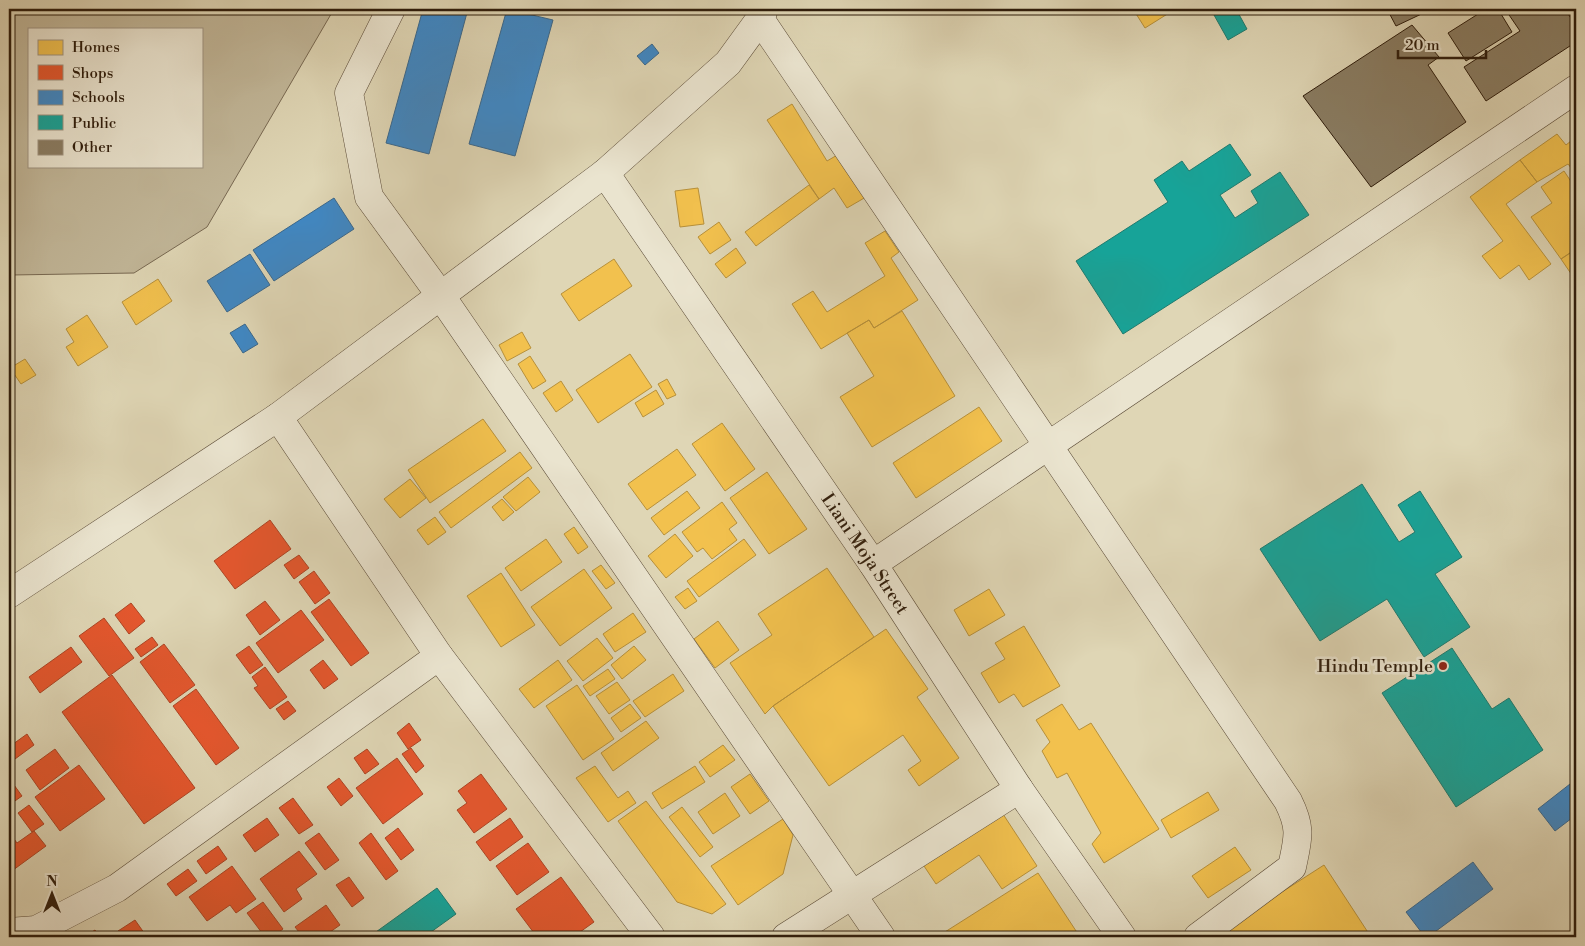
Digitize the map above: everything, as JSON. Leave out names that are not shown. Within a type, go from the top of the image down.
[{"type":"street","points":[[391,9],[349,93],[369,197],[441,296],[881,937]]},
{"type":"street","points":[[9,594],[278,417],[605,172],[728,63],[762,14],[1047,446],[1288,801],[1297,819],[1298,839],[1292,867],[1198,937]]},
{"type":"street","points":[[873,564],[1576,89]]},
{"type":"street","name":"Liani Moja Street","points":[[605,172],[873,564],[1019,789],[1122,937]]},
{"type":"street","points":[[278,417],[439,656],[651,937]]},
{"type":"street","points":[[9,932],[36,930],[117,888],[439,656]]},
{"type":"street","points":[[786,937],[1019,789]]},
{"type":"shaded area","points":[[9,9],[334,9],[207,227],[134,273],[11,275],[9,273]]},
{"type":"building: Homes","points":[[1133,9],[1167,9],[1169,13],[1145,28]]},
{"type":"building: Homes","points":[[792,104],[827,161],[839,154],[866,197],[847,208],[834,188],[819,199],[767,120]]},
{"type":"building: Homes","points":[[1557,134],[1566,145],[1576,137],[1576,174],[1568,164],[1537,182],[1520,160]]},
{"type":"building: Homes","points":[[1520,160],[1537,182],[1506,204],[1551,264],[1529,280],[1519,265],[1500,279],[1482,256],[1503,241],[1470,197]]},
{"type":"building: Homes","points":[[1564,171],[1576,189],[1576,249],[1561,259],[1531,217],[1552,203],[1541,187]]},
{"type":"building: Homes","points":[[809,185],[819,199],[756,246],[745,232]]},
{"type":"building: Homes","points":[[698,188],[704,224],[680,227],[675,191]]},
{"type":"building: Homes","points":[[719,222],[731,240],[710,254],[698,237]]},
{"type":"building: Homes","points":[[885,231],[899,252],[891,258],[918,300],[874,328],[869,320],[821,349],[792,304],[813,291],[827,312],[885,276],[865,243]]},
{"type":"building: Homes","points":[[736,248],[746,263],[726,278],[715,264]]},
{"type":"building: Homes","points":[[1576,249],[1576,281],[1561,259]]},
{"type":"building: Homes","points":[[614,259],[632,286],[579,321],[561,294]]},
{"type":"building: Homes","points":[[158,279],[172,301],[136,325],[122,302]]},
{"type":"building: Homes","points":[[902,311],[955,396],[872,447],[840,397],[874,376],[847,333],[869,320],[874,328]]},
{"type":"building: Homes","points":[[87,315],[108,347],[78,366],[66,347],[74,342],[66,329]]},
{"type":"building: Homes","points":[[522,332],[531,348],[507,361],[499,345]]},
{"type":"building: Homes","points":[[630,354],[652,387],[598,423],[576,390]]},
{"type":"building: Homes","points":[[530,356],[546,381],[533,389],[518,364]]},
{"type":"building: Homes","points":[[25,359],[36,375],[21,384],[10,368]]},
{"type":"building: Homes","points":[[667,379],[676,395],[667,399],[658,384]]},
{"type":"building: Homes","points":[[561,381],[573,400],[556,412],[543,393]]},
{"type":"building: Homes","points":[[656,390],[664,404],[643,417],[635,403]]},
{"type":"building: Homes","points":[[979,407],[1002,441],[916,498],[893,463]]},
{"type":"building: Homes","points":[[483,419],[506,451],[430,503],[408,470]]},
{"type":"building: Homes","points":[[722,423],[755,469],[725,491],[692,444]]},
{"type":"building: Homes","points":[[677,449],[696,475],[647,510],[628,484]]},
{"type":"building: Homes","points":[[520,452],[532,468],[451,528],[439,512]]},
{"type":"building: Homes","points":[[767,472],[807,529],[769,554],[730,498]]},
{"type":"building: Homes","points":[[528,477],[540,492],[516,511],[503,497]]},
{"type":"building: Homes","points":[[410,479],[426,498],[400,518],[384,499]]},
{"type":"building: Homes","points":[[687,491],[700,508],[664,535],[651,518]]},
{"type":"building: Homes","points":[[502,499],[514,512],[503,521],[492,507]]},
{"type":"building: Homes","points":[[722,502],[737,523],[729,529],[737,540],[712,559],[703,548],[697,552],[682,532]]},
{"type":"building: Homes","points":[[435,517],[446,532],[428,545],[417,530]]},
{"type":"building: Homes","points":[[574,527],[588,547],[578,554],[564,534]]},
{"type":"building: Homes","points":[[675,534],[693,556],[666,578],[648,556]]},
{"type":"building: Homes","points":[[546,539],[562,562],[521,591],[505,568]]},
{"type":"building: Homes","points":[[744,539],[756,555],[699,597],[687,581]]},
{"type":"building: Homes","points":[[601,565],[615,583],[606,589],[592,571]]},
{"type":"building: Homes","points":[[827,568],[874,637],[773,706],[765,714],[730,663],[772,635],[758,614]]},
{"type":"building: Homes","points":[[584,569],[612,608],[560,646],[531,607]]},
{"type":"building: Homes","points":[[501,573],[535,625],[501,647],[467,596]]},
{"type":"building: Homes","points":[[688,588],[697,601],[685,609],[675,597]]},
{"type":"building: Homes","points":[[989,589],[1005,615],[969,636],[954,610]]},
{"type":"building: Homes","points":[[633,613],[646,632],[615,652],[603,634]]},
{"type":"building: Homes","points":[[718,621],[739,650],[715,668],[694,639]]},
{"type":"building: Homes","points":[[1024,626],[1060,686],[1023,707],[1014,694],[999,703],[981,673],[1005,659],[995,643]]},
{"type":"building: Homes","points":[[886,629],[928,689],[917,697],[959,758],[919,786],[908,770],[921,761],[903,735],[829,786],[773,706]]},
{"type":"building: Homes","points":[[597,638],[613,658],[583,681],[567,661]]},
{"type":"building: Homes","points":[[634,646],[646,660],[622,679],[611,665]]},
{"type":"building: Homes","points":[[558,660],[572,680],[534,708],[519,689]]},
{"type":"building: Homes","points":[[608,669],[615,679],[590,696],[583,686]]},
{"type":"building: Homes","points":[[673,674],[684,691],[645,717],[633,701]]},
{"type":"building: Homes","points":[[617,682],[630,700],[609,714],[596,696]]},
{"type":"building: Homes","points":[[577,685],[614,739],[583,760],[546,706]]},
{"type":"building: Homes","points":[[630,704],[641,718],[621,732],[611,718]]},
{"type":"building: Homes","points":[[1062,704],[1079,730],[1091,723],[1159,829],[1104,863],[1092,844],[1101,833],[1067,773],[1057,778],[1042,751],[1050,742],[1036,720]]},
{"type":"building: Homes","points":[[646,721],[659,738],[613,771],[601,753]]},
{"type":"building: Homes","points":[[723,745],[735,760],[710,777],[699,762]]},
{"type":"building: Homes","points":[[595,766],[618,798],[628,791],[636,803],[608,822],[576,778]]},
{"type":"building: Homes","points":[[695,766],[705,782],[662,809],[652,793]]},
{"type":"building: Homes","points":[[750,774],[769,801],[750,814],[731,787]]},
{"type":"building: Homes","points":[[1208,792],[1219,810],[1171,838],[1161,820]]},
{"type":"building: Homes","points":[[725,793],[740,816],[713,834],[698,812]]},
{"type":"building: Homes","points":[[646,801],[726,904],[712,914],[677,902],[618,821]]},
{"type":"building: Homes","points":[[682,807],[713,847],[700,857],[669,817]]},
{"type":"building: Homes","points":[[1001,811],[1037,866],[1002,889],[979,855],[936,884],[922,863]]},
{"type":"building: Homes","points":[[783,819],[793,835],[783,874],[738,905],[711,866]]},
{"type":"building: Homes","points":[[1235,847],[1251,870],[1208,898],[1192,876]]},
{"type":"building: Homes","points":[[1324,865],[1371,937],[1212,937]]},
{"type":"building: Homes","points":[[1038,873],[1080,937],[937,937]]},
{"type":"building: Shops","points":[[270,520],[291,549],[235,589],[214,561]]},
{"type":"building: Shops","points":[[299,555],[309,568],[294,579],[284,565]]},
{"type":"building: Shops","points":[[314,571],[330,593],[315,604],[299,582]]},
{"type":"building: Shops","points":[[329,599],[369,653],[351,666],[311,612]]},
{"type":"building: Shops","points":[[265,601],[280,620],[260,635],[246,615]]},
{"type":"building: Shops","points":[[131,603],[145,621],[129,634],[115,615]]},
{"type":"building: Shops","points":[[301,610],[324,640],[278,673],[256,643]]},
{"type":"building: Shops","points":[[104,618],[134,658],[109,676],[79,636]]},
{"type":"building: Shops","points":[[152,637],[158,645],[141,657],[135,649]]},
{"type":"building: Shops","points":[[164,644],[195,685],[170,703],[140,662]]},
{"type":"building: Shops","points":[[249,646],[263,665],[250,674],[236,655]]},
{"type":"building: Shops","points":[[71,647],[82,662],[40,693],[29,677]]},
{"type":"building: Shops","points":[[323,660],[338,679],[324,689],[310,670]]},
{"type":"building: Shops","points":[[265,667],[287,697],[270,709],[254,688],[258,686],[252,677]]},
{"type":"building: Shops","points":[[112,675],[195,788],[144,824],[62,712]]},
{"type":"building: Shops","points":[[196,689],[239,748],[216,765],[173,706]]},
{"type":"building: Shops","points":[[288,701],[296,711],[284,720],[276,709]]},
{"type":"building: Shops","points":[[409,723],[421,740],[408,749],[397,733]]},
{"type":"building: Shops","points":[[27,734],[34,745],[15,759],[9,747]]},
{"type":"building: Shops","points":[[411,748],[424,766],[416,773],[402,754]]},
{"type":"building: Shops","points":[[55,749],[69,768],[40,790],[26,770]]},
{"type":"building: Shops","points":[[367,749],[379,764],[365,774],[354,758]]},
{"type":"building: Shops","points":[[397,758],[423,794],[383,824],[356,788]]},
{"type":"building: Shops","points":[[79,765],[105,799],[60,831],[35,797]]},
{"type":"building: Shops","points":[[481,774],[507,809],[474,833],[457,810],[467,803],[458,791]]},
{"type":"building: Shops","points":[[9,778],[22,796],[12,803],[9,798]]},
{"type":"building: Shops","points":[[339,778],[353,796],[341,806],[327,787]]},
{"type":"building: Shops","points":[[293,798],[313,825],[299,834],[279,808]]},
{"type":"building: Shops","points":[[29,805],[44,824],[32,832],[18,813]]},
{"type":"building: Shops","points":[[267,818],[279,835],[255,852],[243,835]]},
{"type":"building: Shops","points":[[510,818],[523,837],[490,861],[476,842]]},
{"type":"building: Shops","points":[[398,828],[414,850],[401,860],[385,838]]},
{"type":"building: Shops","points":[[34,831],[46,846],[9,873],[9,832],[17,843]]},
{"type":"building: Shops","points":[[319,833],[339,860],[325,870],[305,843]]},
{"type":"building: Shops","points":[[371,833],[398,871],[386,880],[359,843]]},
{"type":"building: Shops","points":[[528,843],[549,872],[517,895],[496,866]]},
{"type":"building: Shops","points":[[218,846],[227,859],[206,874],[197,861]]},
{"type":"building: Shops","points":[[299,851],[317,874],[296,889],[302,899],[284,912],[260,879]]},
{"type":"building: Shops","points":[[232,866],[256,899],[236,913],[230,905],[207,921],[189,897]]},
{"type":"building: Shops","points":[[188,869],[197,881],[176,896],[167,884]]},
{"type":"building: Shops","points":[[349,877],[364,898],[352,907],[336,885]]},
{"type":"building: Shops","points":[[561,877],[594,922],[573,937],[537,937],[516,909]]},
{"type":"building: Shops","points":[[263,902],[283,929],[272,937],[265,937],[247,913]]},
{"type":"building: Shops","points":[[326,905],[340,925],[323,937],[303,937],[295,927]]},
{"type":"building: Shops","points":[[135,920],[147,937],[123,937],[118,931]]},
{"type":"building: Shops","points":[[95,930],[100,937],[84,937]]},
{"type":"building: Schools","points":[[423,9],[468,9],[429,154],[386,143]]},
{"type":"building: Schools","points":[[507,9],[553,20],[515,156],[469,144]]},
{"type":"building: Schools","points":[[652,44],[659,53],[645,65],[637,56]]},
{"type":"building: Schools","points":[[334,198],[354,229],[274,281],[253,250]]},
{"type":"building: Schools","points":[[250,254],[270,285],[227,312],[207,281]]},
{"type":"building: Schools","points":[[245,324],[258,344],[243,353],[230,333]]},
{"type":"building: Schools","points":[[1570,784],[1576,791],[1576,815],[1555,831],[1538,809]]},
{"type":"building: Schools","points":[[1473,862],[1493,889],[1428,937],[1425,937],[1406,912]]},
{"type":"building: Public","points":[[1224,9],[1236,9],[1247,29],[1228,40],[1214,15]]},
{"type":"building: Public","points":[[1230,144],[1251,175],[1220,195],[1235,218],[1258,203],[1251,191],[1280,172],[1309,215],[1123,334],[1076,261],[1168,202],[1154,180],[1182,161],[1189,171]]},
{"type":"building: Public","points":[[1362,484],[1399,542],[1415,532],[1398,505],[1420,491],[1462,557],[1435,574],[1470,627],[1424,657],[1387,599],[1320,641],[1260,549]]},
{"type":"building: Public","points":[[1452,648],[1492,709],[1509,698],[1543,750],[1456,807],[1382,693]]},
{"type":"building: Public","points":[[437,888],[456,914],[424,937],[369,937]]},
{"type":"building: Other","points":[[1387,9],[1432,9],[1396,26]]},
{"type":"building: Other","points":[[1486,9],[1498,9],[1512,32],[1466,61],[1448,33]]},
{"type":"building: Other","points":[[1505,9],[1565,9],[1576,26],[1576,42],[1486,101],[1464,67],[1520,31]]},
{"type":"building: Other","points":[[1412,25],[1439,57],[1428,65],[1466,122],[1371,187],[1303,96]]},
{"type":"place","name":"Hindu Temple","points":[[1443,666]]}]
